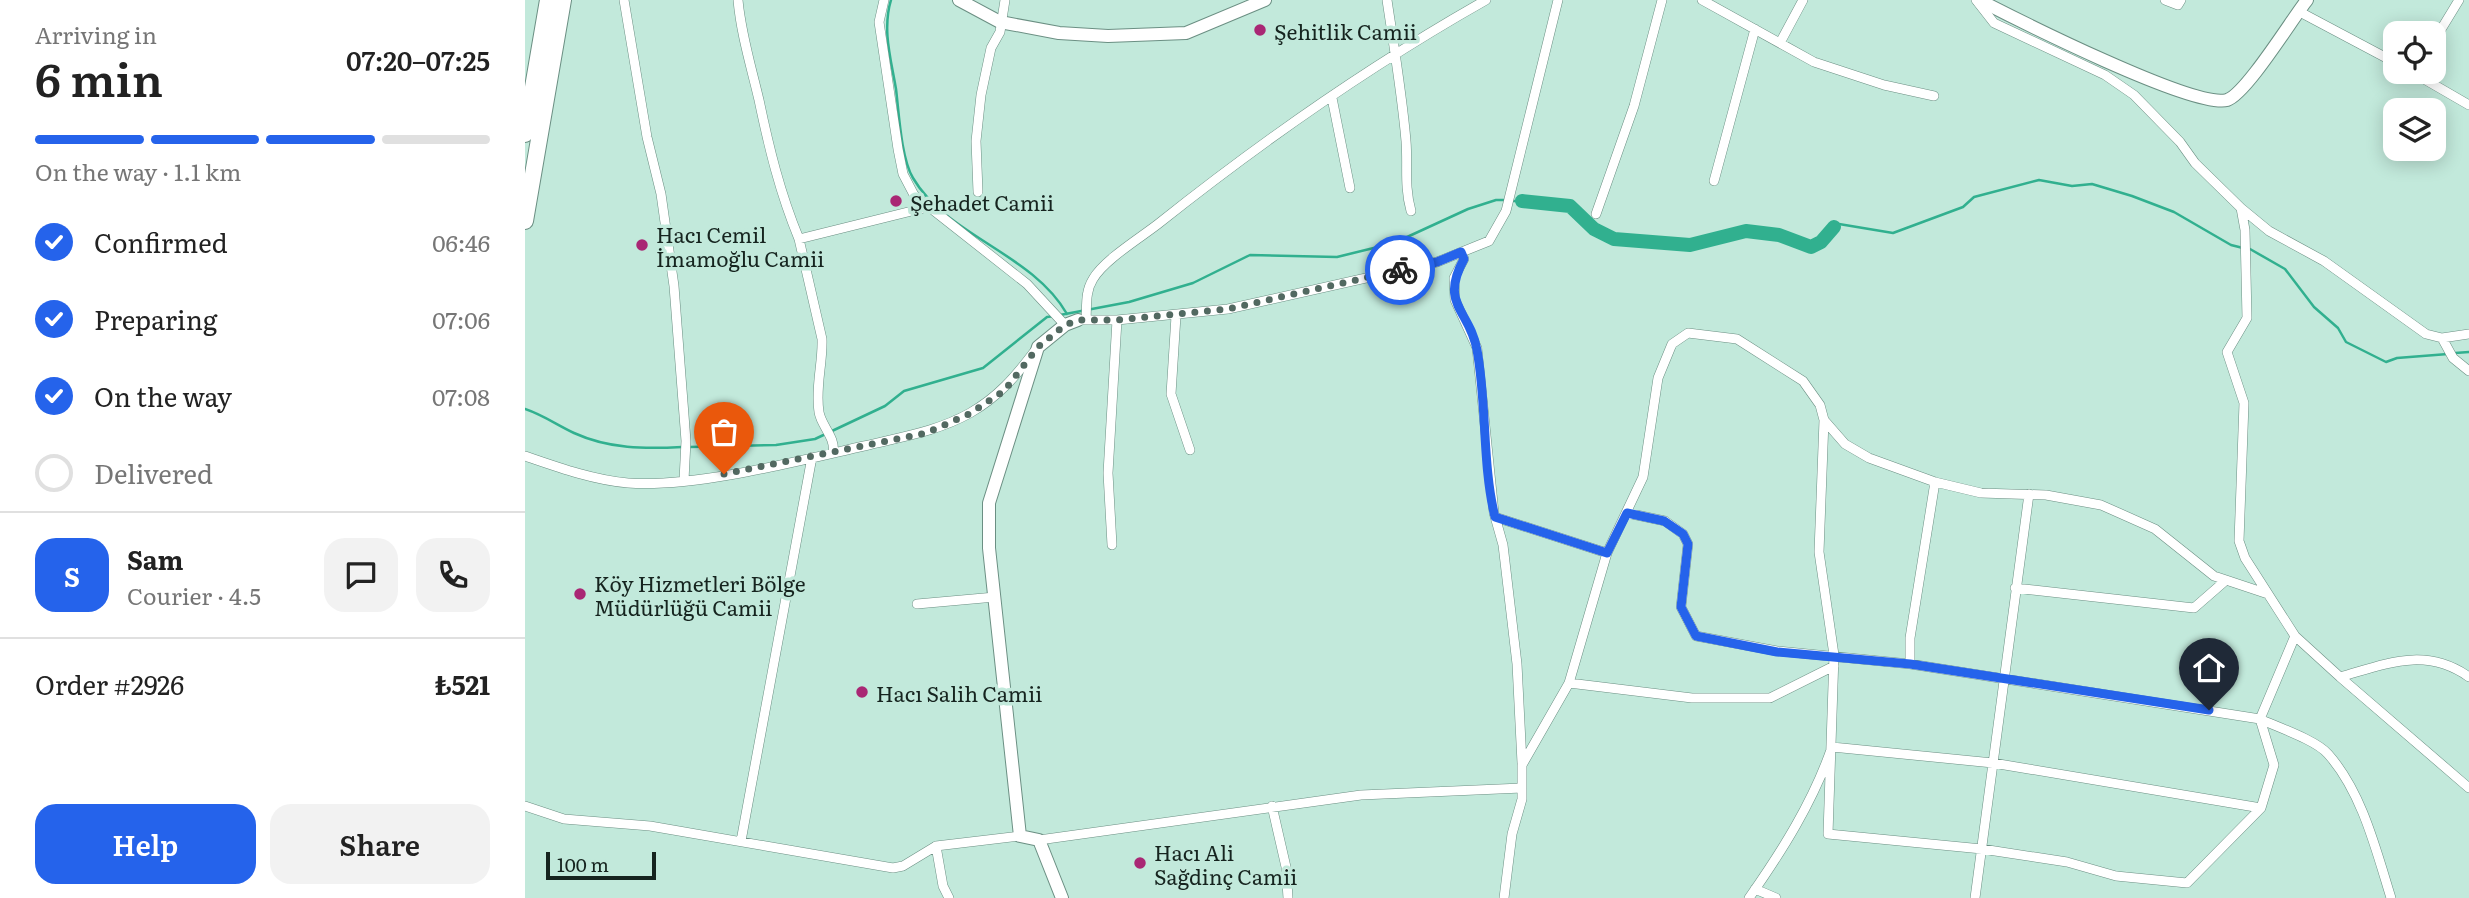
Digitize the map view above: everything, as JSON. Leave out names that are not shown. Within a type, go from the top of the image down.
[{"type":"highway","points":[[525,134],[548,0]]},
{"type":"highway","points":[[525,221],[563,0]]},
{"type":"street","points":[[624,0],[647,137],[661,194],[674,286],[686,441],[684,480]]},
{"type":"street","points":[[738,0],[768,146],[783,200],[799,239],[822,339],[823,356],[818,373],[819,412],[828,429],[833,453]]},
{"type":"street","points":[[884,0],[879,22],[903,174],[914,195],[1018,276],[1052,309],[1076,320],[1176,316],[1228,309],[1437,262],[1489,241],[1506,211],[1558,0]]},
{"type":"street","points":[[959,0],[1000,22],[1059,33],[1162,35],[1186,33],[1265,0]]},
{"type":"street","points":[[978,192],[977,141],[981,95],[991,48],[1000,32],[1005,0]]},
{"type":"street","points":[[1387,0],[1407,144],[1407,197],[1411,211]]},
{"type":"street","points":[[525,456],[556,467],[627,483],[684,480],[926,433],[969,414],[1004,391],[1038,347],[1076,320],[1095,276],[1165,218],[1394,53],[1486,0]]},
{"type":"street","points":[[1596,214],[1634,106],[1662,0]]},
{"type":"street","points":[[1702,0],[1781,41],[1814,62],[1884,85],[1934,96]]},
{"type":"street","points":[[1781,41],[1803,0]]},
{"type":"street","points":[[1977,0],[2073,48],[2175,89],[2217,100],[2228,100],[2245,86],[2307,0]]},
{"type":"street","points":[[1977,0],[1994,23],[2105,75],[2134,95],[2180,142],[2195,163],[2269,231],[2324,261],[2426,334],[2442,338],[2469,334]]},
{"type":"street","points":[[2165,0],[2178,5],[2181,0]]},
{"type":"street","points":[[2446,21],[2459,0]]},
{"type":"street","points":[[2298,11],[2383,56]]},
{"type":"street","points":[[1714,181],[1755,29]]},
{"type":"street","points":[[2434,84],[2469,105]]},
{"type":"street","points":[[1332,98],[1338,117],[1350,188]]},
{"type":"street","points":[[799,239],[928,207]]},
{"type":"street","points":[[2241,208],[2247,318],[2227,352],[2244,403],[2239,541],[2245,558],[2295,636],[2469,788]]},
{"type":"street","points":[[1461,252],[1464,259],[1454,278],[1455,300],[1477,348],[1495,517],[1503,545],[1517,664],[1522,788],[1504,898]]},
{"type":"street","points":[[1176,316],[1171,394],[1190,450]]},
{"type":"street","points":[[1112,545],[1108,473],[1117,320]]},
{"type":"street","points":[[1522,765],[1569,683],[1607,553],[1643,477],[1658,378],[1672,344],[1688,333],[1737,339],[1803,381],[1820,405],[1824,420],[1819,552],[1834,655],[1829,834],[1982,849],[2067,862],[2116,876],[2186,883],[2239,827],[2261,808],[2274,765],[2260,719],[2295,636]]},
{"type":"street","points":[[2442,338],[2453,358],[2469,372]]},
{"type":"street","points":[[1020,836],[989,548],[989,503],[1038,347]]},
{"type":"street","points":[[1824,420],[1845,444],[1869,458],[1935,482],[1981,493],[2029,494],[2101,505],[2144,524],[2225,581],[2268,594]]},
{"type":"street","points":[[741,841],[812,457]]},
{"type":"street","points":[[1910,664],[1910,638],[1935,482]]},
{"type":"street","points":[[1975,898],[2029,494]]},
{"type":"street","points":[[1627,513],[1664,521],[1683,534],[1688,544],[1681,607],[1696,636],[1777,652],[1834,655],[1910,664],[2260,719],[2326,752],[2353,792],[2391,898]]},
{"type":"street","points":[[1495,517],[1607,553]]},
{"type":"street","points":[[2015,588],[2194,608],[2225,581]]},
{"type":"street","points":[[918,604],[995,597]]},
{"type":"street","points":[[2340,677],[2400,659],[2453,666],[2469,677]]},
{"type":"street","points":[[1569,683],[1692,698],[1770,698],[1834,666]]},
{"type":"street","points":[[1832,747],[1993,763],[2261,808]]},
{"type":"street","points":[[1776,898],[1752,894],[1803,813],[1832,747]]},
{"type":"street","points":[[525,806],[564,819],[650,826],[893,868],[903,866],[936,846],[1020,836],[1039,840],[1361,795],[1522,788]]},
{"type":"street","points":[[1272,806],[1286,867],[1288,898]]},
{"type":"street","points":[[1039,840],[1062,898]]},
{"type":"street","points":[[936,846],[943,886],[949,898]]},
{"type":"waterway","points":[[891,0],[887,22],[888,44],[903,147],[913,178],[928,198],[946,215],[1033,275],[1052,293],[1067,314]]},
{"type":"waterway","points":[[1834,227],[1839,224],[1893,233],[1963,207],[1974,197],[2039,180],[2072,186],[2092,184],[2132,196],[2174,212],[2231,245],[2243,248]]},
{"type":"waterway","points":[[1060,315],[1129,302],[1193,283],[1250,255],[1337,257],[1394,243],[1468,209],[1496,200],[1505,200]]},
{"type":"waterway","points":[[1511,201],[1522,201]]},
{"type":"waterway","points":[[1522,201],[1570,206],[1594,229],[1614,239],[1690,245],[1746,231],[1779,235],[1811,247],[1821,242],[1834,227]]},
{"type":"waterway","points":[[2250,249],[2285,269],[2314,307],[2338,328],[2346,342],[2386,362],[2397,358],[2448,354]]},
{"type":"waterway","points":[[689,447],[776,445],[815,439],[885,406],[904,391],[983,368],[1047,317],[1054,316]]},
{"type":"waterway","points":[[2455,353],[2469,352]]},
{"type":"waterway","points":[[525,409],[574,433],[600,442],[641,448],[682,447]]},
{"type":"way so far","points":[[724,474],[926,433],[969,414],[1004,391],[1038,347],[1065,325],[1078,320],[1176,316],[1228,309],[1400,270]]},
{"type":"place","name":"Şehitlik Camii","points":[[1260,30]]},
{"type":"place","name":"Şehadet Camii","points":[[896,201]]},
{"type":"place","name":"Hacı Cemil İmamoğlu Camii","points":[[642,245]]},
{"type":"place","name":"Köy Hizmetleri Bölge Müdürlüğü Camii","points":[[580,594]]},
{"type":"place","name":"Hacı Salih Camii","points":[[862,692]]},
{"type":"place","name":"Hacı Ali Sağdinç Camii","points":[[1140,863]]},
{"type":"route","points":[[1400,270],[1437,262],[1461,252],[1464,259],[1454,278],[1455,300],[1477,348],[1495,517],[1607,553],[1627,513],[1664,521],[1683,534],[1688,544],[1681,607],[1696,636],[1735,641],[1777,652],[1834,655],[1910,664],[2209,710]]}]
